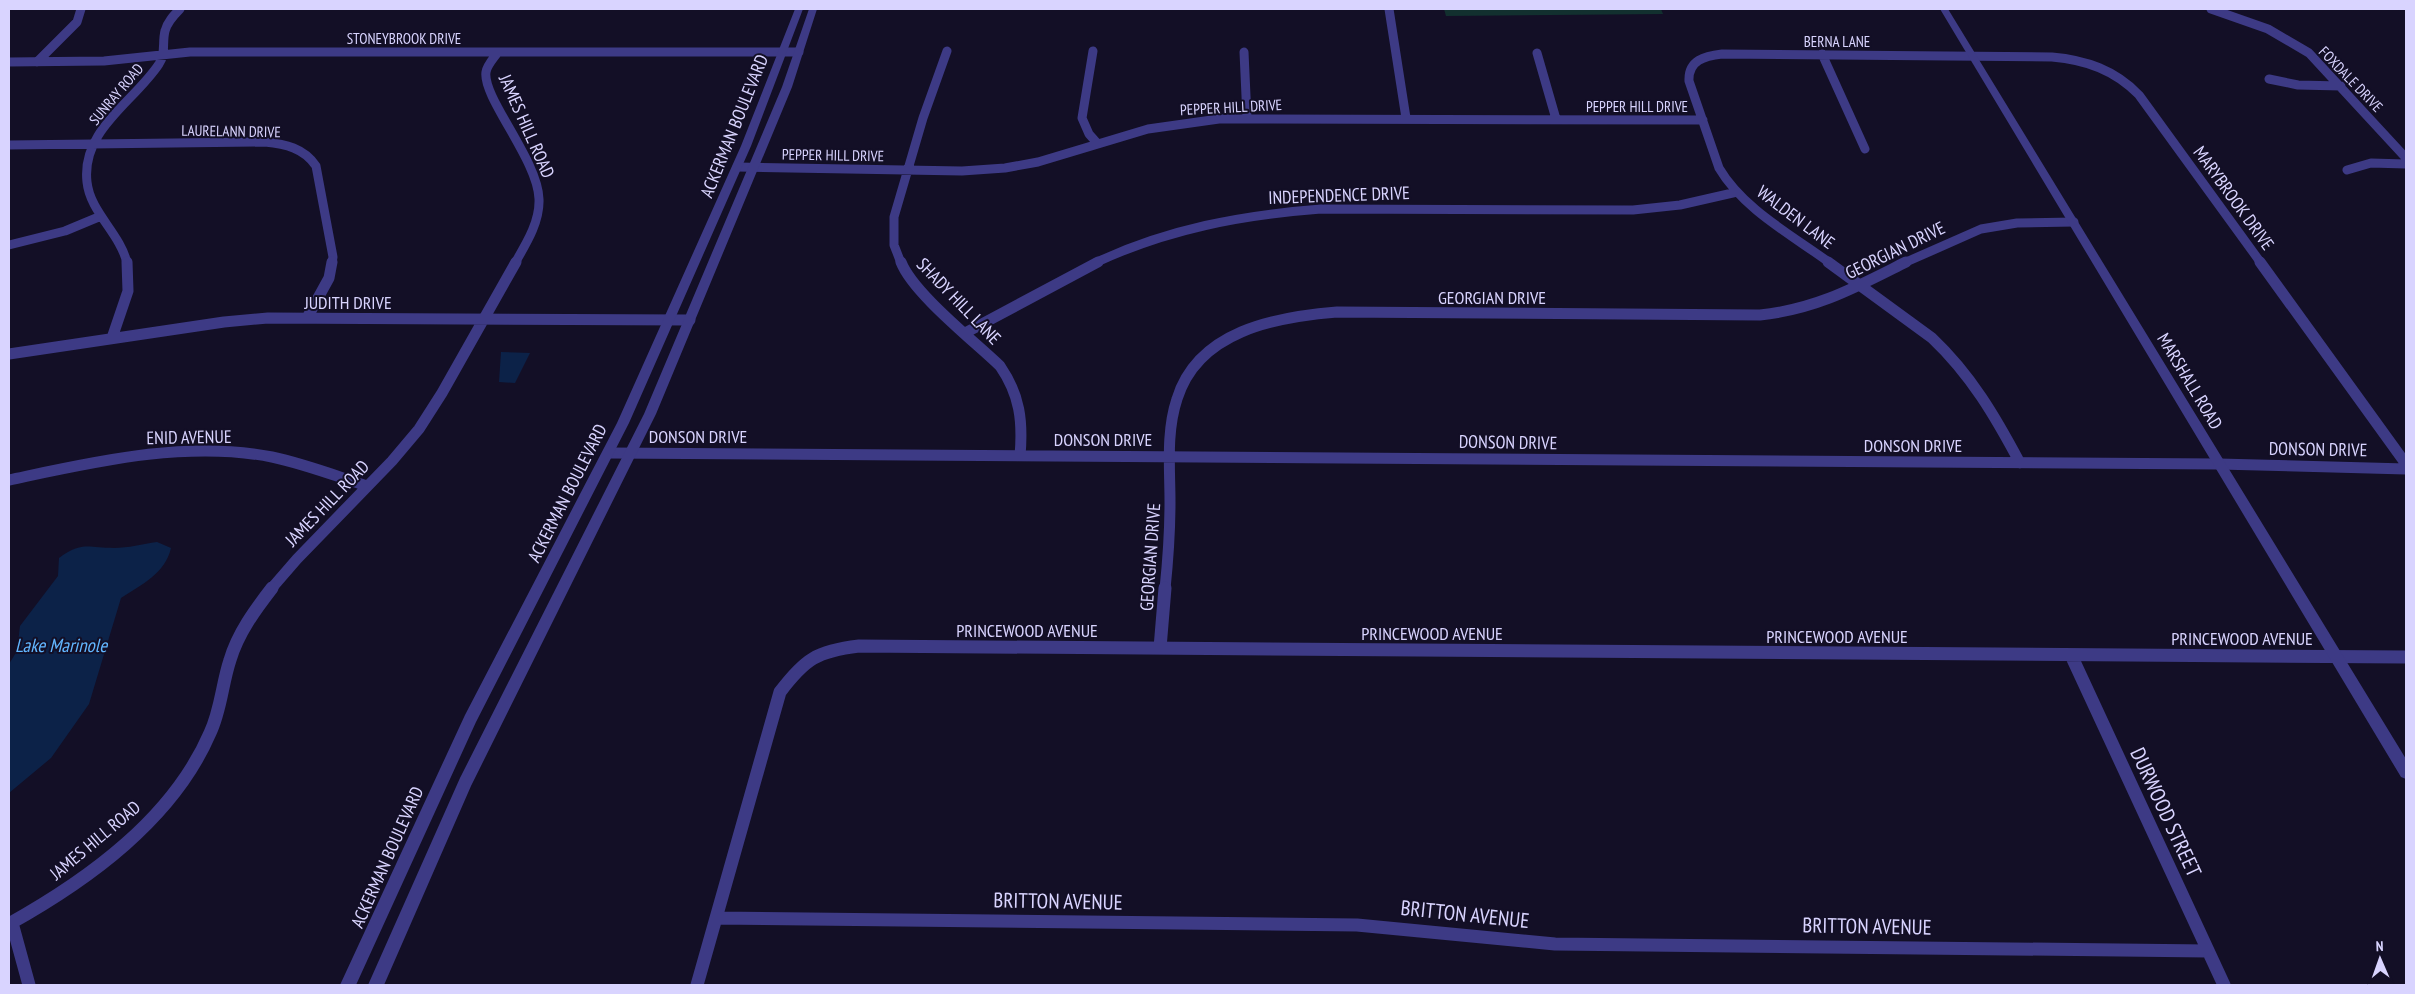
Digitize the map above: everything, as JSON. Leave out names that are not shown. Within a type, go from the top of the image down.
[{"type":"street","points":[[37,62],[77,22],[81,9]]},
{"type":"street","name":"SUNRAY ROAD","points":[[112,338],[125,303],[129,273],[122,247],[92,202],[86,176],[88,162],[94,145],[105,126],[152,74],[163,54],[165,28],[180,9]]},
{"type":"street","name":"ACKERMAN BOULEVARD","points":[[348,985],[470,719],[609,453],[737,167],[800,9]]},
{"type":"street","name":"ACKERMAN BOULEVARD","points":[[376,985],[465,783],[653,406],[787,87],[813,9]]},
{"type":"street","points":[[1389,9],[1406,118]]},
{"type":"street","name":"MARSHALL ROAD","points":[[1944,9],[2406,772]]},
{"type":"street","name":"FOXDALE DRIVE","points":[[2211,9],[2232,12],[2297,45],[2320,63],[2406,158]]},
{"type":"street","name":"SHADY HILL LANE","points":[[947,51],[907,170],[892,231],[898,259],[917,287],[1000,366],[1017,394],[1023,424],[1020,456]]},
{"type":"street","points":[[1093,51],[1082,118],[1089,134],[1097,143]]},
{"type":"street","name":"STONEYBROOK DRIVE","points":[[9,62],[104,62],[190,52],[799,52]]},
{"type":"street","name":"JAMES HILL ROAD","points":[[10,924],[62,892],[93,869],[128,839],[178,786],[209,737],[218,713],[229,662],[246,624],[290,566],[411,439],[426,419],[526,244],[535,224],[538,199],[533,173],[486,84],[486,70],[498,52]]},
{"type":"street","points":[[1244,52],[1248,118]]},
{"type":"street","points":[[1537,53],[1556,119]]},
{"type":"street","name":"BERNA LANE","points":[[1702,58],[1722,54],[1973,56]]},
{"type":"street","points":[[1822,54],[1865,149]]},
{"type":"street","name":"MARYBROOK DRIVE","points":[[1973,56],[2074,60],[2101,68],[2134,88],[2406,464]]},
{"type":"street","name":"WALDEN LANE","points":[[1702,58],[1692,64],[1688,76],[1719,168],[1736,192],[1762,214],[1932,338],[1966,370],[1992,409],[2020,463]]},
{"type":"street","points":[[2269,79],[2298,85],[2341,86]]},
{"type":"street","name":"PEPPER HILL DRIVE","points":[[737,167],[962,171],[1005,168],[1038,162],[1097,143],[1173,124],[1248,118],[1703,120]]},
{"type":"street","name":"LAURELANN DRIVE","points":[[9,145],[265,142],[290,146],[307,155],[313,161],[318,174],[332,257],[329,278],[307,318]]},
{"type":"street","points":[[2347,170],[2371,164],[2406,164]]},
{"type":"street","name":"INDEPENDENCE DRIVE","points":[[965,333],[1131,247],[1219,221],[1270,213],[1321,209],[1657,208],[1736,192]]},
{"type":"street","points":[[9,245],[56,234],[101,216]]},
{"type":"street","name":"GEORGIAN DRIVE","points":[[1160,648],[1169,529],[1173,419],[1177,398],[1191,371],[1216,346],[1247,328],[1289,316],[1337,312],[1749,316],[1774,314],[1813,306],[1981,229],[2017,223],[2074,222]]},
{"type":"street","name":"JUDITH DRIVE","points":[[9,354],[224,322],[307,318],[690,320]]},
{"type":"street","name":"ENID AVENUE","points":[[9,480],[131,456],[206,451],[259,455],[287,461],[367,486]]},
{"type":"street","name":"DONSON DRIVE","points":[[609,453],[2220,464],[2406,469]]},
{"type":"street","name":"PRINCEWOOD AVENUE","points":[[697,985],[780,692],[788,680],[809,660],[834,649],[859,646],[2406,657]]},
{"type":"street","name":"DURWOOD STREET","points":[[2071,655],[2224,985]]},
{"type":"street","name":"BRITTON AVENUE","points":[[716,918],[1357,925],[1417,930],[1500,941],[1555,944],[2208,952]]},
{"type":"street","points":[[10,924],[29,985]]},
{"type":"green space","points":[[1444,9],[1661,9],[1663,14],[1446,16]]},
{"type":"water","points":[[501,352],[530,353],[515,383],[499,382]]},
{"type":"water","name":"Lake Marinole","points":[[157,542],[171,548],[168,557],[164,565],[152,578],[121,598],[89,704],[51,758],[9,793],[9,664],[17,651],[20,626],[58,576],[59,558],[80,547],[119,548]]}]
